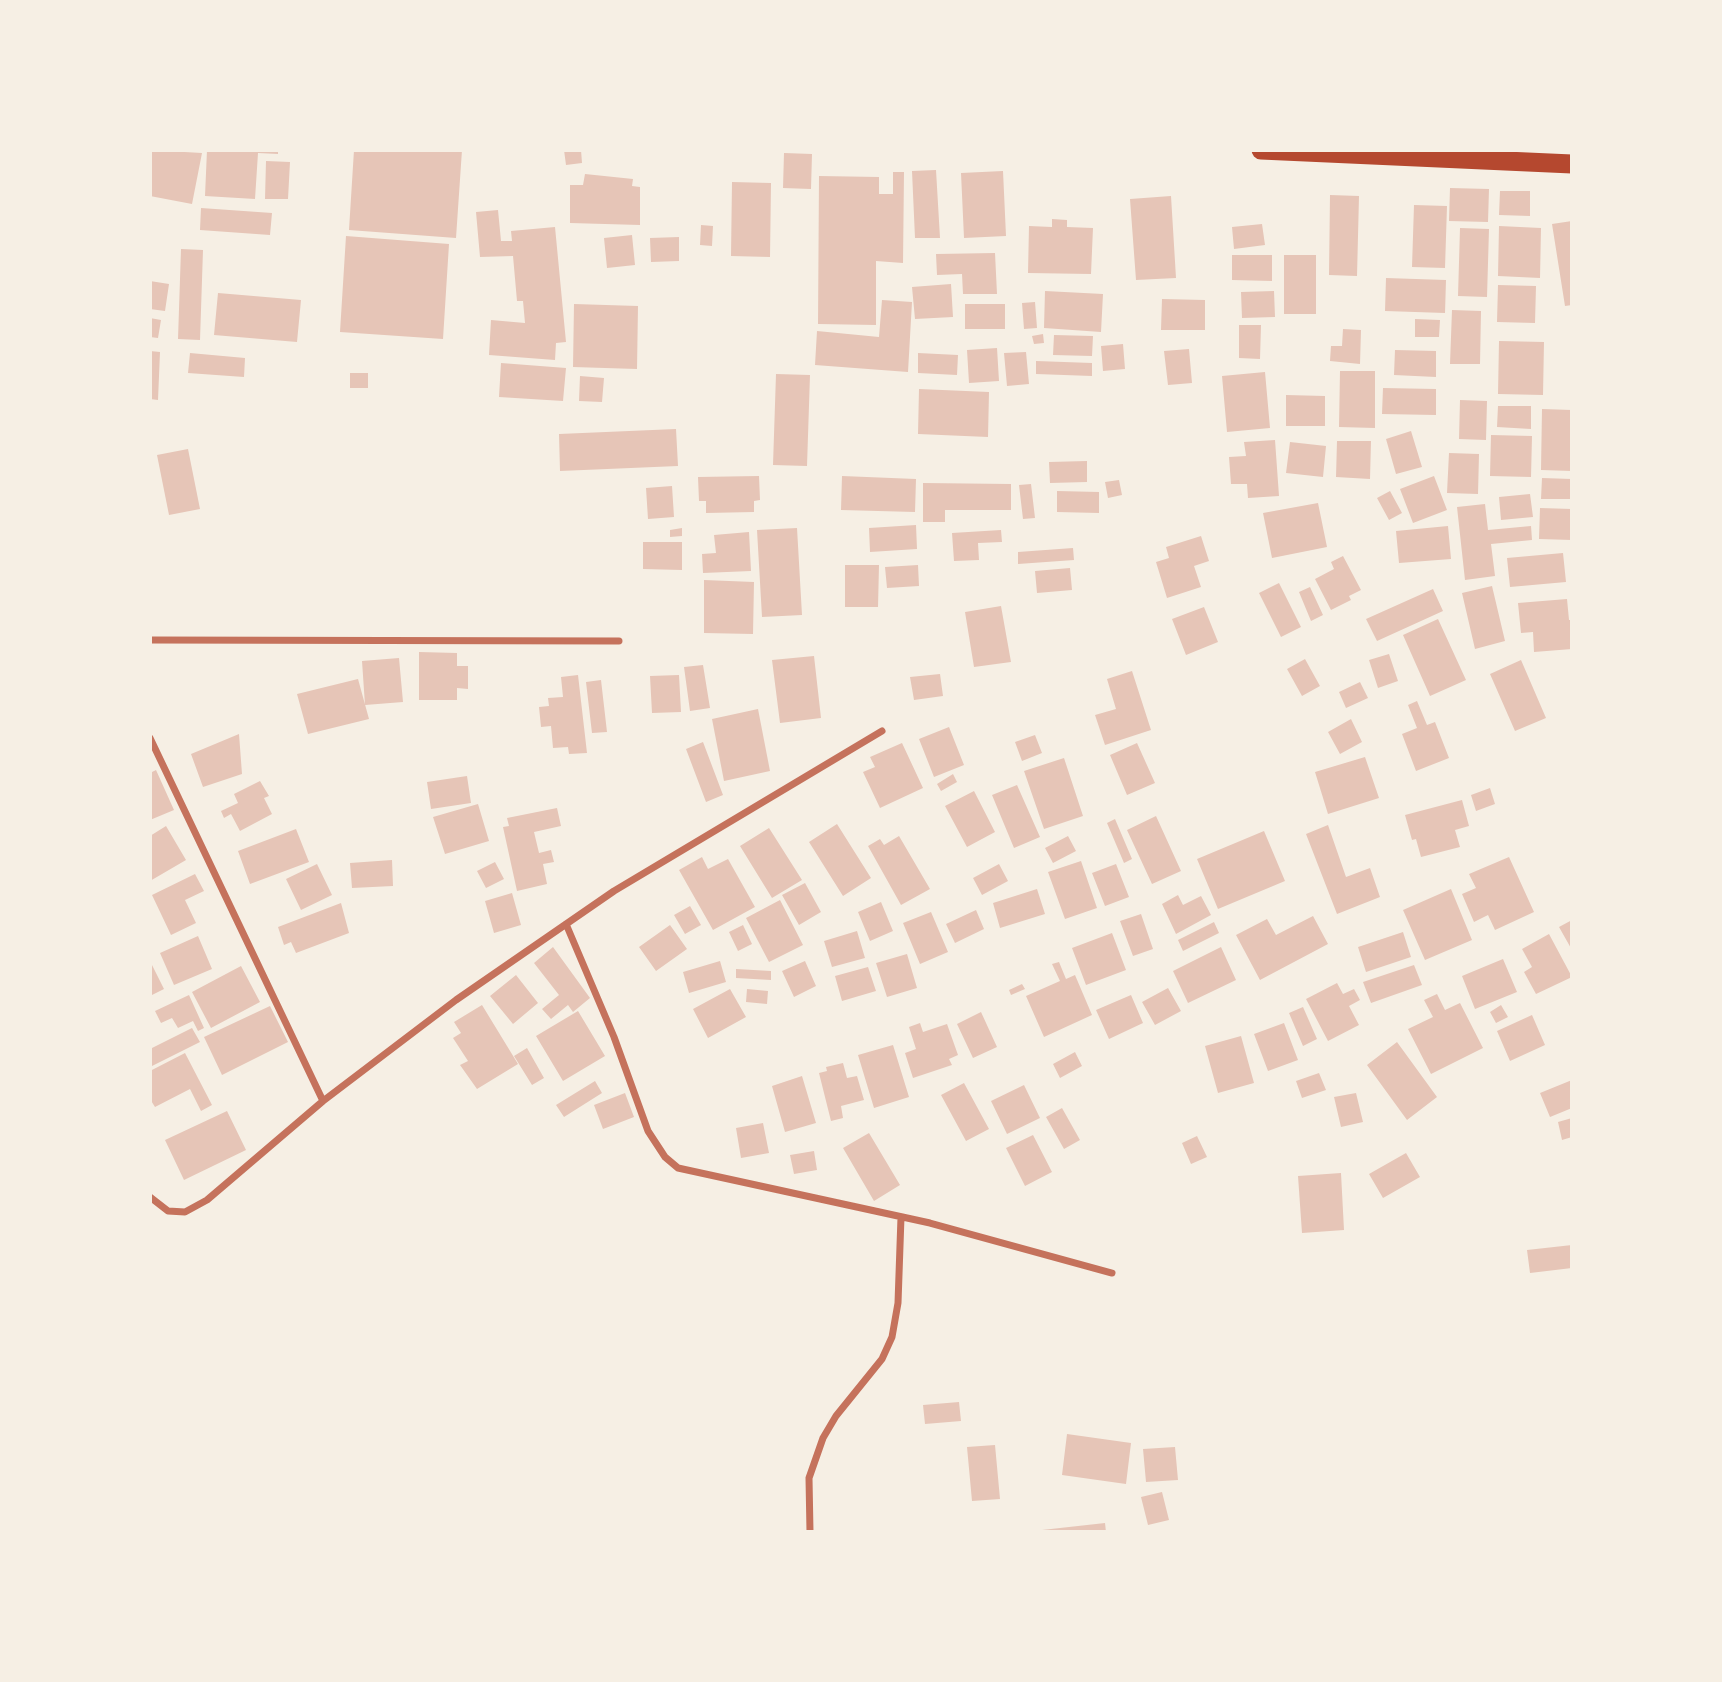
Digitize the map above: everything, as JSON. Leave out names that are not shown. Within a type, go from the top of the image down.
[{"type":"highway","points":[[1261,150],[1499,156],[1572,164]]},
{"type":"street","points":[[150,640],[619,641]]},
{"type":"street","points":[[150,1197],[168,1211],[185,1212],[207,1200],[323,1101],[456,1000],[638,876],[882,731]]},
{"type":"street","points":[[150,738],[323,1101]]},
{"type":"street","points":[[566,924],[614,1037],[648,1131],[665,1157],[678,1168],[901,1217],[1112,1273]]},
{"type":"street","points":[[810,1531],[809,1478],[823,1438],[836,1416],[882,1359],[892,1337],[898,1303],[901,1217]]},
{"type":"building","points":[[150,150],[202,153],[192,204],[150,196]]},
{"type":"building","points":[[207,150],[278,150],[278,154],[258,153],[255,199],[205,196]]},
{"type":"building","points":[[354,150],[462,150],[456,238],[349,230]]},
{"type":"building","points":[[564,150],[581,150],[582,163],[566,165]]},
{"type":"building","points":[[784,153],[812,154],[811,189],[783,188]]},
{"type":"building","points":[[266,161],[290,162],[288,199],[265,199]]},
{"type":"building","points":[[936,170],[940,238],[915,238],[912,171]]},
{"type":"building","points":[[1003,171],[1006,236],[964,238],[961,173]]},
{"type":"building","points":[[893,172],[904,172],[903,263],[876,261],[876,325],[818,324],[819,176],[879,177],[879,194],[893,194]]},
{"type":"building","points":[[585,174],[633,179],[632,186],[640,187],[640,225],[570,223],[570,185],[583,185]]},
{"type":"building","points":[[732,182],[771,183],[770,257],[731,256]]},
{"type":"building","points":[[1450,188],[1489,189],[1488,222],[1449,221]]},
{"type":"building","points":[[1500,191],[1530,191],[1530,216],[1499,215]]},
{"type":"building","points":[[1330,195],[1359,196],[1357,276],[1329,275]]},
{"type":"building","points":[[1171,196],[1176,278],[1136,280],[1130,199]]},
{"type":"building","points":[[1414,205],[1447,206],[1445,268],[1412,267]]},
{"type":"building","points":[[201,208],[272,213],[270,235],[200,230]]},
{"type":"building","points":[[498,210],[501,241],[512,241],[511,231],[555,227],[566,342],[556,343],[555,360],[489,355],[491,320],[525,323],[523,301],[517,301],[513,256],[480,257],[476,212]]},
{"type":"building","points":[[1052,219],[1067,220],[1067,227],[1093,228],[1091,274],[1028,273],[1029,226],[1052,227]]},
{"type":"building","points":[[1572,221],[1572,305],[1565,306],[1552,224]]},
{"type":"building","points":[[1262,224],[1265,245],[1234,249],[1232,227]]},
{"type":"building","points":[[701,225],[713,226],[712,246],[700,245]]},
{"type":"building","points":[[1499,226],[1541,228],[1540,278],[1498,276]]},
{"type":"building","points":[[1460,228],[1489,229],[1487,297],[1458,296]]},
{"type":"building","points":[[632,235],[635,265],[607,268],[604,238]]},
{"type":"building","points":[[346,236],[449,244],[443,339],[340,332]]},
{"type":"building","points":[[679,237],[679,261],[651,262],[650,238]]},
{"type":"building","points":[[181,249],[203,250],[200,340],[178,339]]},
{"type":"building","points":[[995,253],[997,294],[963,294],[962,274],[937,275],[936,254]]},
{"type":"building","points":[[1232,255],[1272,255],[1272,281],[1232,280]]},
{"type":"building","points":[[1284,255],[1316,255],[1316,314],[1284,314]]},
{"type":"building","points":[[1386,278],[1446,280],[1445,313],[1385,311]]},
{"type":"building","points":[[150,281],[169,284],[165,311],[150,309]]},
{"type":"building","points":[[951,284],[953,317],[915,319],[912,287]]},
{"type":"building","points":[[1498,285],[1536,286],[1535,323],[1497,322]]},
{"type":"building","points":[[1045,291],[1103,294],[1101,332],[1044,328]]},
{"type":"building","points":[[1274,291],[1275,317],[1242,318],[1241,292]]},
{"type":"building","points":[[218,293],[301,300],[297,342],[214,335]]},
{"type":"building","points":[[1162,299],[1205,300],[1205,330],[1161,330]]},
{"type":"building","points":[[882,300],[912,302],[908,372],[815,365],[817,331],[879,337]]},
{"type":"building","points":[[1035,302],[1037,328],[1024,329],[1022,303]]},
{"type":"building","points":[[574,304],[638,306],[637,369],[573,367]]},
{"type":"building","points":[[965,304],[1005,304],[1005,329],[965,329]]},
{"type":"building","points":[[1452,310],[1481,311],[1480,364],[1450,364]]},
{"type":"building","points":[[150,318],[161,320],[158,338],[150,337]]},
{"type":"building","points":[[1415,319],[1440,320],[1439,337],[1415,337]]},
{"type":"building","points":[[1239,325],[1261,325],[1260,359],[1239,358]]},
{"type":"building","points":[[1343,329],[1361,330],[1360,364],[1330,361],[1331,346],[1342,346]]},
{"type":"building","points":[[1043,334],[1044,343],[1034,344],[1032,336]]},
{"type":"building","points":[[1054,335],[1093,336],[1092,356],[1053,355]]},
{"type":"building","points":[[1499,341],[1544,342],[1543,395],[1498,394]]},
{"type":"building","points":[[1123,344],[1125,369],[1103,371],[1101,346]]},
{"type":"building","points":[[997,348],[999,381],[969,383],[967,350]]},
{"type":"building","points":[[1189,349],[1192,383],[1168,385],[1164,351]]},
{"type":"building","points":[[1395,350],[1436,351],[1436,377],[1394,375]]},
{"type":"building","points":[[150,351],[160,352],[158,400],[150,399]]},
{"type":"building","points":[[1026,352],[1029,384],[1007,386],[1004,353]]},
{"type":"building","points":[[190,353],[245,358],[244,377],[188,373]]},
{"type":"building","points":[[918,353],[958,355],[957,375],[918,373]]},
{"type":"building","points":[[1036,361],[1092,363],[1092,376],[1036,374]]},
{"type":"building","points":[[501,363],[566,368],[563,401],[499,397]]},
{"type":"building","points":[[1340,371],[1375,371],[1375,428],[1339,427]]},
{"type":"building","points":[[1265,372],[1270,428],[1227,432],[1222,376]]},
{"type":"building","points":[[350,373],[368,373],[368,388],[350,388]]},
{"type":"building","points":[[776,374],[810,375],[807,466],[773,465]]},
{"type":"building","points":[[580,376],[604,378],[602,402],[579,401]]},
{"type":"building","points":[[1383,388],[1436,389],[1436,415],[1382,414]]},
{"type":"building","points":[[919,389],[989,392],[988,437],[918,434]]},
{"type":"building","points":[[1286,395],[1325,396],[1325,426],[1286,426]]},
{"type":"building","points":[[1460,400],[1487,401],[1486,440],[1459,439]]},
{"type":"building","points":[[1498,406],[1531,406],[1531,429],[1497,427]]},
{"type":"building","points":[[1542,409],[1572,410],[1572,471],[1541,470]]},
{"type":"building","points":[[676,429],[678,466],[560,471],[559,434]]},
{"type":"building","points":[[1411,431],[1422,467],[1396,474],[1386,439]]},
{"type":"building","points":[[1491,435],[1532,436],[1531,477],[1490,476]]},
{"type":"building","points":[[1275,440],[1279,496],[1248,498],[1247,484],[1231,484],[1229,457],[1246,456],[1244,442]]},
{"type":"building","points":[[1337,441],[1371,441],[1370,479],[1336,477]]},
{"type":"building","points":[[1290,442],[1326,446],[1323,477],[1286,473]]},
{"type":"building","points":[[188,449],[200,509],[169,515],[157,455]]},
{"type":"building","points":[[1449,453],[1479,454],[1478,494],[1447,493]]},
{"type":"building","points":[[1087,461],[1087,482],[1050,483],[1049,462]]},
{"type":"building","points":[[759,476],[760,500],[754,501],[754,512],[706,513],[706,501],[699,501],[698,477]]},
{"type":"building","points":[[842,476],[916,479],[915,512],[841,510]]},
{"type":"building","points":[[1434,476],[1447,510],[1413,523],[1400,489]]},
{"type":"building","points":[[1542,478],[1572,479],[1572,499],[1541,499]]},
{"type":"building","points":[[1119,480],[1122,495],[1108,498],[1105,482]]},
{"type":"building","points":[[923,483],[1011,484],[1011,510],[945,510],[945,522],[923,522]]},
{"type":"building","points":[[1031,484],[1035,518],[1023,519],[1019,485]]},
{"type":"building","points":[[672,486],[674,517],[648,519],[646,488]]},
{"type":"building","points":[[1057,491],[1099,492],[1099,513],[1057,512]]},
{"type":"building","points":[[1390,491],[1402,513],[1389,520],[1377,498]]},
{"type":"building","points":[[1530,494],[1533,517],[1501,520],[1499,497]]},
{"type":"building","points":[[1318,503],[1327,547],[1272,558],[1263,513]]},
{"type":"building","points":[[1485,504],[1488,530],[1531,526],[1532,540],[1491,544],[1495,576],[1465,580],[1457,507]]},
{"type":"building","points":[[1540,508],[1572,509],[1572,540],[1539,539]]},
{"type":"building","points":[[916,525],[917,549],[870,552],[869,528]]},
{"type":"building","points":[[1448,526],[1451,559],[1399,563],[1396,531]]},
{"type":"building","points":[[682,528],[682,536],[670,537],[670,530]]},
{"type":"building","points":[[797,528],[802,615],[762,617],[757,530]]},
{"type":"building","points":[[1001,530],[1002,542],[978,543],[979,560],[954,561],[952,533]]},
{"type":"building","points":[[749,532],[751,571],[703,573],[702,554],[716,553],[714,535]]},
{"type":"building","points":[[1201,536],[1209,561],[1194,566],[1201,587],[1167,598],[1156,562],[1169,558],[1166,547]]},
{"type":"building","points":[[643,542],[682,542],[682,570],[643,569]]},
{"type":"building","points":[[1073,548],[1074,560],[1018,564],[1018,552]]},
{"type":"building","points":[[1563,553],[1566,582],[1510,587],[1507,558]]},
{"type":"building","points":[[1343,556],[1361,590],[1349,596],[1351,600],[1331,610],[1315,579],[1334,569],[1331,562]]},
{"type":"building","points":[[845,565],[879,565],[878,607],[845,607]]},
{"type":"building","points":[[918,565],[919,586],[887,588],[885,567]]},
{"type":"building","points":[[1070,568],[1072,590],[1037,593],[1035,571]]},
{"type":"building","points":[[704,580],[754,582],[753,634],[704,633]]},
{"type":"building","points":[[1279,583],[1301,627],[1281,637],[1259,593]]},
{"type":"building","points":[[1492,586],[1505,641],[1475,649],[1462,593]]},
{"type":"building","points":[[1310,587],[1323,615],[1311,621],[1299,592]]},
{"type":"building","points":[[1433,589],[1443,611],[1377,641],[1366,619]]},
{"type":"building","points":[[1567,599],[1569,620],[1572,620],[1572,649],[1534,652],[1533,632],[1521,633],[1518,603]]},
{"type":"building","points":[[1001,606],[1011,662],[974,667],[965,612]]},
{"type":"building","points":[[1204,607],[1218,642],[1186,655],[1172,619]]},
{"type":"building","points":[[1438,619],[1466,680],[1430,696],[1403,635]]},
{"type":"building","points":[[419,652],[457,653],[457,666],[468,666],[468,689],[457,688],[457,700],[419,700]]},
{"type":"building","points":[[1389,654],[1398,681],[1378,688],[1369,660]]},
{"type":"building","points":[[814,656],[821,718],[780,723],[772,660]]},
{"type":"building","points":[[399,658],[403,702],[365,705],[362,661]]},
{"type":"building","points":[[1305,659],[1320,686],[1302,696],[1287,669]]},
{"type":"building","points":[[1521,660],[1546,718],[1515,731],[1490,674]]},
{"type":"building","points":[[703,665],[710,708],[690,711],[684,667]]},
{"type":"building","points":[[1132,671],[1151,730],[1105,745],[1095,715],[1116,709],[1107,679]]},
{"type":"building","points":[[940,674],[943,696],[914,700],[910,677]]},
{"type":"building","points":[[578,675],[587,753],[569,754],[568,747],[553,748],[551,726],[541,727],[539,707],[549,706],[548,698],[563,697],[561,677]]},
{"type":"building","points":[[679,675],[681,712],[652,713],[650,676]]},
{"type":"building","points":[[358,679],[369,719],[308,734],[297,694]]},
{"type":"building","points":[[601,680],[607,732],[592,733],[586,682]]},
{"type":"building","points":[[1360,682],[1368,698],[1346,708],[1339,692]]},
{"type":"building","points":[[1417,701],[1427,725],[1435,722],[1449,758],[1416,771],[1402,734],[1417,728],[1408,705]]},
{"type":"building","points":[[758,709],[770,771],[724,781],[712,719]]},
{"type":"building","points":[[1351,719],[1362,742],[1340,754],[1328,732]]},
{"type":"building","points":[[949,727],[964,765],[934,777],[919,739]]},
{"type":"building","points":[[239,734],[242,774],[203,787],[191,754]]},
{"type":"building","points":[[1035,735],[1042,753],[1022,761],[1015,742]]},
{"type":"building","points":[[703,742],[723,795],[706,802],[686,749]]},
{"type":"building","points":[[902,743],[923,788],[880,808],[863,772],[875,767],[870,757]]},
{"type":"building","points":[[1137,743],[1155,783],[1127,795],[1110,755]]},
{"type":"building","points":[[1365,757],[1379,798],[1328,814],[1315,772]]},
{"type":"building","points":[[1064,758],[1083,816],[1044,829],[1024,771]]},
{"type":"building","points":[[156,770],[174,810],[150,820],[150,773]]},
{"type":"building","points":[[953,774],[957,782],[941,791],[937,784]]},
{"type":"building","points":[[467,776],[471,803],[431,809],[427,782]]},
{"type":"building","points":[[260,781],[269,796],[264,798],[272,814],[240,831],[231,814],[224,818],[221,811],[238,803],[234,794]]},
{"type":"building","points":[[1017,785],[1040,837],[1014,848],[992,795]]},
{"type":"building","points":[[1490,788],[1495,804],[1476,811],[1471,795]]},
{"type":"building","points":[[974,791],[995,832],[967,847],[945,806]]},
{"type":"building","points":[[1462,800],[1469,826],[1455,830],[1460,847],[1421,857],[1416,839],[1412,840],[1405,815]]},
{"type":"building","points":[[478,804],[489,841],[445,854],[433,817]]},
{"type":"building","points":[[557,808],[561,826],[534,832],[539,853],[551,850],[554,862],[543,864],[547,884],[517,891],[503,827],[509,826],[507,818]]},
{"type":"building","points":[[1156,816],[1181,871],[1152,884],[1127,830]]},
{"type":"building","points":[[1115,819],[1132,859],[1124,863],[1107,823]]},
{"type":"building","points":[[837,824],[871,878],[843,896],[809,842]]},
{"type":"building","points":[[1328,825],[1346,877],[1370,868],[1380,897],[1337,914],[1306,834]]},
{"type":"building","points":[[166,826],[186,860],[150,881],[150,836]]},
{"type":"building","points":[[769,828],[802,880],[772,898],[740,846]]},
{"type":"building","points":[[296,829],[309,862],[250,884],[238,851]]},
{"type":"building","points":[[1264,831],[1285,881],[1218,909],[1197,859]]},
{"type":"building","points":[[899,836],[930,889],[901,905],[868,846],[880,839],[884,845]]},
{"type":"building","points":[[1068,836],[1076,851],[1053,863],[1045,848]]},
{"type":"building","points":[[702,857],[708,869],[728,859],[755,907],[713,930],[679,870]]},
{"type":"building","points":[[1509,857],[1534,912],[1495,930],[1488,915],[1474,922],[1462,894],[1476,888],[1469,874]]},
{"type":"building","points":[[392,860],[393,886],[352,888],[350,863]]},
{"type":"building","points":[[1081,861],[1097,908],[1065,919],[1048,872]]},
{"type":"building","points":[[495,862],[504,879],[486,888],[477,871]]},
{"type":"building","points":[[317,864],[332,895],[301,910],[286,879]]},
{"type":"building","points":[[999,864],[1008,881],[982,895],[973,878]]},
{"type":"building","points":[[1116,864],[1129,897],[1105,906],[1092,873]]},
{"type":"building","points":[[195,874],[204,891],[185,900],[196,923],[171,935],[152,895]]},
{"type":"building","points":[[805,883],[821,912],[799,925],[782,895]]},
{"type":"building","points":[[1037,889],[1045,914],[1000,928],[993,903]]},
{"type":"building","points":[[1451,889],[1472,940],[1425,960],[1403,910]]},
{"type":"building","points":[[512,893],[521,925],[494,933],[485,901]]},
{"type":"building","points":[[1178,895],[1183,905],[1201,896],[1211,915],[1176,934],[1162,904]]},
{"type":"building","points":[[780,900],[803,945],[769,962],[746,918]]},
{"type":"building","points":[[881,902],[893,931],[870,941],[858,912]]},
{"type":"building","points":[[341,903],[349,933],[296,953],[291,942],[284,945],[278,927]]},
{"type":"building","points":[[690,906],[701,925],[685,934],[674,915]]},
{"type":"building","points":[[976,910],[984,929],[955,943],[946,924]]},
{"type":"building","points":[[931,912],[948,952],[920,964],[903,923]]},
{"type":"building","points":[[1141,914],[1153,949],[1133,956],[1120,921]]},
{"type":"building","points":[[1313,916],[1328,944],[1260,980],[1236,935],[1267,919],[1276,935]]},
{"type":"building","points":[[1572,920],[1572,950],[1559,927]]},
{"type":"building","points":[[1214,922],[1219,933],[1183,951],[1178,940]]},
{"type":"building","points":[[670,925],[687,949],[656,971],[639,947]]},
{"type":"building","points":[[743,925],[752,944],[738,951],[729,932]]},
{"type":"building","points":[[857,931],[865,958],[832,967],[824,941]]},
{"type":"building","points":[[1403,932],[1411,957],[1366,972],[1358,947]]},
{"type":"building","points":[[1112,933],[1126,970],[1086,985],[1072,948]]},
{"type":"building","points":[[1549,934],[1572,977],[1536,994],[1524,972],[1532,967],[1522,949]]},
{"type":"building","points":[[198,936],[212,969],[174,985],[160,953]]},
{"type":"building","points":[[553,947],[590,998],[573,1012],[568,1005],[551,1019],[542,1009],[559,995],[534,963]]},
{"type":"building","points":[[1221,947],[1236,980],[1188,1003],[1173,971]]},
{"type":"building","points":[[907,954],[917,988],[887,997],[876,963]]},
{"type":"building","points":[[1503,959],[1517,992],[1475,1009],[1462,976]]},
{"type":"building","points":[[150,961],[164,989],[150,996]]},
{"type":"building","points":[[720,961],[726,982],[689,993],[683,972]]},
{"type":"building","points":[[805,961],[816,986],[794,997],[782,971]]},
{"type":"building","points":[[1059,962],[1066,979],[1075,975],[1092,1015],[1044,1037],[1026,996],[1060,981],[1052,964]]},
{"type":"building","points":[[1414,965],[1422,985],[1371,1003],[1363,982]]},
{"type":"building","points":[[241,966],[260,1002],[211,1028],[192,992]]},
{"type":"building","points":[[868,967],[876,991],[842,1001],[835,976]]},
{"type":"building","points":[[736,969],[771,971],[771,980],[736,978]]},
{"type":"building","points":[[516,975],[538,1003],[513,1024],[490,996]]},
{"type":"building","points":[[1337,983],[1343,994],[1354,989],[1360,1000],[1349,1006],[1359,1025],[1328,1041],[1306,999]]},
{"type":"building","points":[[1022,984],[1025,989],[1011,995],[1009,990]]},
{"type":"building","points":[[1168,988],[1181,1011],[1155,1025],[1142,1002]]},
{"type":"building","points":[[730,989],[746,1017],[708,1038],[693,1009]]},
{"type":"building","points":[[747,989],[768,991],[767,1004],[746,1002]]},
{"type":"building","points":[[1437,994],[1445,1010],[1460,1003],[1483,1048],[1431,1074],[1408,1029],[1433,1017],[1424,1000]]},
{"type":"building","points":[[189,995],[204,1028],[198,1031],[193,1021],[178,1028],[172,1018],[161,1023],[155,1011]]},
{"type":"building","points":[[1131,995],[1143,1023],[1109,1039],[1096,1010]]},
{"type":"building","points":[[482,1005],[518,1064],[477,1089],[460,1065],[468,1061],[453,1038],[461,1033],[454,1022]]},
{"type":"building","points":[[1501,1005],[1508,1017],[1496,1023],[1490,1012]]},
{"type":"building","points":[[270,1006],[288,1042],[222,1075],[204,1037]]},
{"type":"building","points":[[1303,1007],[1317,1039],[1303,1046],[1289,1013]]},
{"type":"building","points":[[578,1011],[605,1056],[563,1081],[536,1036]]},
{"type":"building","points":[[981,1012],[997,1047],[973,1058],[957,1024]]},
{"type":"building","points":[[1532,1015],[1545,1045],[1510,1061],[1497,1031]]},
{"type":"building","points":[[920,1023],[923,1032],[947,1024],[958,1055],[949,1059],[952,1065],[913,1078],[905,1053],[916,1049],[909,1027]]},
{"type":"building","points":[[1284,1023],[1298,1060],[1268,1071],[1254,1034]]},
{"type":"building","points":[[192,1028],[200,1042],[150,1067],[150,1049]]},
{"type":"building","points":[[1241,1036],[1254,1083],[1218,1093],[1205,1046]]},
{"type":"building","points":[[1397,1042],[1437,1097],[1407,1120],[1367,1065]]},
{"type":"building","points":[[893,1045],[909,1097],[874,1108],[858,1055]]},
{"type":"building","points":[[527,1048],[544,1078],[532,1085],[514,1056]]},
{"type":"building","points":[[1075,1052],[1082,1066],[1060,1078],[1053,1064]]},
{"type":"building","points":[[185,1053],[212,1105],[201,1111],[190,1089],[155,1107],[150,1099],[150,1071]]},
{"type":"building","points":[[843,1063],[847,1078],[857,1076],[864,1100],[841,1106],[843,1118],[831,1121],[819,1073],[827,1071],[826,1067]]},
{"type":"building","points":[[1319,1073],[1326,1090],[1302,1098],[1296,1081]]},
{"type":"building","points":[[802,1076],[816,1123],[785,1132],[772,1086]]},
{"type":"building","points":[[1572,1080],[1572,1108],[1550,1117],[1540,1093]]},
{"type":"building","points":[[595,1081],[602,1093],[564,1117],[556,1105]]},
{"type":"building","points":[[964,1083],[989,1129],[966,1141],[941,1095]]},
{"type":"building","points":[[1024,1085],[1040,1118],[1007,1134],[991,1101]]},
{"type":"building","points":[[625,1093],[634,1117],[603,1129],[594,1105]]},
{"type":"building","points":[[1356,1093],[1363,1122],[1341,1127],[1334,1097]]},
{"type":"building","points":[[1062,1108],[1080,1140],[1064,1149],[1046,1117]]},
{"type":"building","points":[[227,1111],[246,1150],[184,1180],[165,1140]]},
{"type":"building","points":[[1572,1118],[1572,1137],[1562,1140],[1558,1122]]},
{"type":"building","points":[[763,1123],[769,1153],[741,1158],[736,1128]]},
{"type":"building","points":[[869,1133],[900,1185],[874,1201],[843,1148]]},
{"type":"building","points":[[1033,1135],[1052,1172],[1025,1186],[1006,1148]]},
{"type":"building","points":[[1197,1136],[1207,1157],[1191,1164],[1182,1143]]},
{"type":"building","points":[[814,1151],[817,1170],[794,1174],[790,1155]]},
{"type":"building","points":[[1406,1153],[1420,1177],[1383,1198],[1369,1174]]},
{"type":"building","points":[[1341,1173],[1344,1230],[1302,1233],[1298,1176]]},
{"type":"building","points":[[1572,1245],[1572,1268],[1530,1273],[1527,1250]]},
{"type":"building","points":[[959,1402],[961,1421],[925,1424],[923,1405]]},
{"type":"building","points":[[1067,1434],[1131,1443],[1126,1484],[1062,1475]]},
{"type":"building","points":[[995,1445],[1000,1499],[972,1501],[967,1447]]},
{"type":"building","points":[[1175,1447],[1178,1480],[1146,1482],[1143,1449]]},
{"type":"building","points":[[1162,1492],[1169,1520],[1148,1525],[1141,1497]]},
{"type":"building","points":[[1105,1523],[1106,1532],[1042,1532],[1042,1530]]}]
